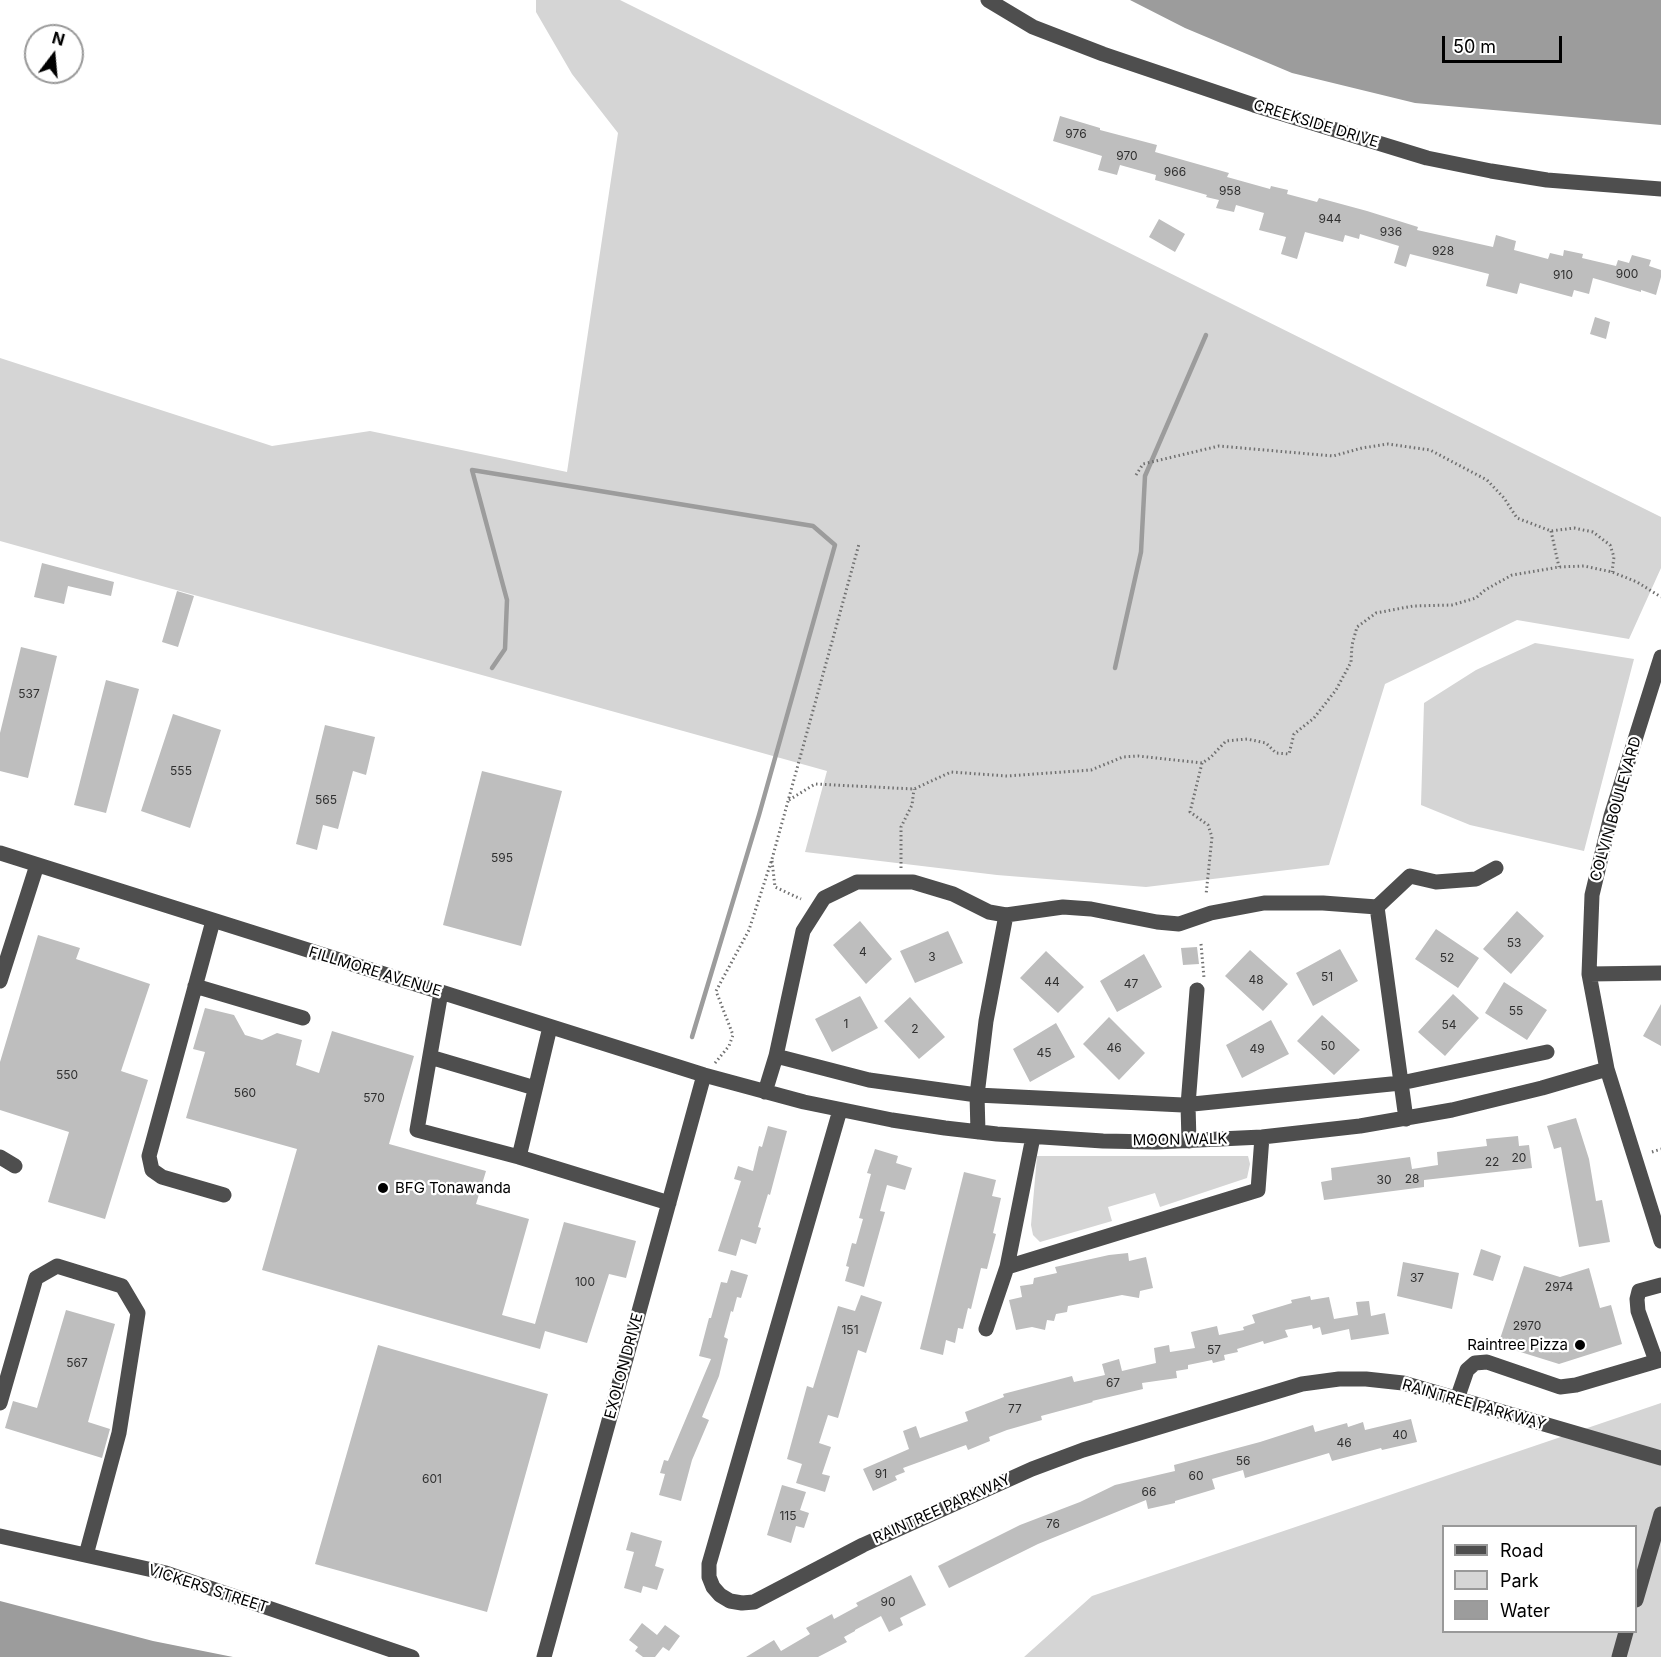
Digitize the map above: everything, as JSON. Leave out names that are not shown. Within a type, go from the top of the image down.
[{"type":"street","name":"CREEKSIDE DRIVE","points":[[988,0],[1033,27],[1102,54],[1254,105],[1427,158],[1547,180],[1661,189]]},
{"type":"street","name":"COLVIN BOULEVARD","points":[[1661,657],[1611,816],[1592,895],[1589,974],[1607,1069],[1661,1241]]},
{"type":"street","name":"FILLMORE AVENUE","points":[[0,853],[550,1027],[758,1090]]},
{"type":"street","points":[[0,981],[37,865]]},
{"type":"street","points":[[758,1090],[776,1056],[803,931],[824,898],[857,882],[913,882],[953,894],[989,912],[1006,915],[1063,907],[1091,909],[1179,924],[1211,913],[1264,903],[1323,903],[1377,907],[1410,876],[1436,882],[1476,879],[1496,868]]},
{"type":"street","points":[[1377,907],[1406,1119]]},
{"type":"street","points":[[978,1132],[977,1095],[986,1021],[1006,915]]},
{"type":"street","points":[[213,921],[149,1156],[152,1170],[162,1177],[224,1195]]},
{"type":"street","points":[[1589,974],[1661,973]]},
{"type":"street","points":[[195,986],[303,1018]]},
{"type":"street","points":[[1189,1141],[1188,1105],[1197,990]]},
{"type":"street","points":[[441,992],[417,1130],[519,1157],[669,1203]]},
{"type":"street","points":[[519,1157],[550,1027]]},
{"type":"street","points":[[776,1056],[869,1080],[977,1095],[1188,1105],[1401,1083],[1547,1052]]},
{"type":"street","points":[[430,1057],[536,1088]]},
{"type":"street","name":"MOON WALK","points":[[758,1090],[892,1120],[978,1132],[1103,1141],[1189,1141],[1314,1132],[1406,1119],[1497,1100],[1607,1069]]},
{"type":"street","name":"EXOLON DRIVE","points":[[544,1657],[704,1075]]},
{"type":"street","name":"RAINTREE PARKWAY","points":[[840,1110],[709,1564],[709,1577],[713,1587],[730,1601],[754,1602],[863,1545],[1042,1465],[1151,1429],[1302,1384],[1339,1379],[1403,1383],[1661,1458]]},
{"type":"street","points":[[986,1329],[1007,1267],[1033,1137]]},
{"type":"street","points":[[1007,1267],[1258,1190],[1262,1137]]},
{"type":"street","points":[[0,1157],[15,1166]]},
{"type":"street","points":[[0,1403],[36,1278],[57,1266],[122,1286],[138,1312],[119,1433],[86,1555]]},
{"type":"street","points":[[1457,1399],[1467,1370],[1474,1363],[1487,1362],[1560,1387],[1576,1385],[1659,1360],[1638,1311],[1637,1299],[1639,1291],[1661,1285]]},
{"type":"street","points":[[1637,1593],[1661,1514]]},
{"type":"street","name":"VICKERS STREET","points":[[0,1536],[166,1573],[412,1657]]},
{"type":"street","points":[[1619,1657],[1626,1633]]},
{"type":"path","points":[[1136,475],[1143,464],[1219,446],[1333,456],[1389,444],[1430,450],[1487,480],[1504,498],[1517,518],[1551,531],[1574,528],[1593,532],[1610,545],[1614,557],[1612,572]]},
{"type":"path","points":[[1551,531],[1559,567]]},
{"type":"path","points":[[704,1075],[729,1047],[733,1035],[716,991],[749,930],[772,859],[859,544]]},
{"type":"path","points":[[789,800],[815,784],[914,789],[951,772],[1007,776],[1090,770],[1123,757],[1138,756],[1202,763],[1226,741],[1247,739],[1266,743],[1276,753],[1289,754],[1294,734],[1314,718],[1341,681],[1351,662],[1352,645],[1357,627],[1376,613],[1413,606],[1452,605],[1476,598],[1485,590],[1512,575],[1559,567],[1584,566],[1612,572],[1637,582],[1661,597]]},
{"type":"path","points":[[1202,763],[1190,812],[1208,825],[1212,837],[1206,895]]},
{"type":"path","points":[[901,868],[901,827],[912,805],[914,789]]},
{"type":"path","points":[[772,859],[775,887],[801,899]]},
{"type":"path","points":[[1197,990],[1205,982],[1201,944]]},
{"type":"path","points":[[1652,1152],[1661,1149]]},
{"type":"green space","points":[[536,0],[620,0],[1661,517],[1661,568],[1629,639],[1517,620],[1385,684],[1329,865],[1146,887],[997,875],[805,852],[827,771],[0,541],[0,358],[272,446],[370,431],[567,472],[618,133],[572,74],[536,12]]},
{"type":"green space","points":[[1535,643],[1634,659],[1584,851],[1470,825],[1421,805],[1424,703],[1476,670]]},
{"type":"green space","points":[[1037,1156],[1248,1156],[1250,1164],[1247,1178],[1160,1207],[1155,1193],[1108,1207],[1112,1221],[1040,1242],[1033,1235],[1031,1225]]},
{"type":"green space","points":[[1661,1403],[1661,1657],[1024,1657],[1092,1596]]},
{"type":"water","points":[[1130,0],[1661,0],[1661,125],[1415,103],[1292,73],[1185,28]]},
{"type":"water","points":[[0,1601],[153,1641],[233,1657],[0,1657]]},
{"type":"building","points":[[1060,116],[1100,128],[1100,130],[1157,145],[1155,152],[1229,173],[1227,177],[1270,189],[1271,186],[1288,190],[1287,194],[1317,202],[1319,198],[1367,211],[1418,227],[1417,230],[1493,247],[1496,235],[1516,241],[1514,250],[1548,259],[1550,253],[1563,256],[1564,250],[1583,254],[1582,258],[1616,266],[1618,260],[1629,263],[1632,255],[1651,260],[1649,266],[1661,270],[1656,295],[1593,278],[1589,294],[1574,290],[1572,297],[1520,283],[1517,294],[1486,286],[1489,274],[1410,254],[1406,267],[1394,263],[1399,246],[1360,234],[1359,239],[1345,235],[1343,242],[1305,232],[1297,259],[1281,254],[1286,237],[1259,230],[1264,213],[1236,205],[1234,212],[1216,208],[1219,200],[1155,180],[1156,175],[1120,165],[1117,175],[1098,170],[1102,156],[1053,141]]},
{"type":"building","points":[[1159,219],[1185,234],[1175,252],[1149,237]]},
{"type":"building","points":[[1595,317],[1610,322],[1606,339],[1590,334]]},
{"type":"building","points":[[42,563],[114,582],[111,596],[68,586],[64,604],[34,597]]},
{"type":"building","points":[[177,591],[194,596],[178,647],[162,642]]},
{"type":"building","points":[[21,647],[57,656],[28,778],[0,771],[0,733]]},
{"type":"building","points":[[106,680],[139,689],[106,813],[74,805]]},
{"type":"building","points":[[173,714],[221,730],[190,828],[141,811]]},
{"type":"building","points":[[325,725],[375,737],[366,775],[353,771],[338,829],[323,825],[317,850],[296,844]]},
{"type":"building","points":[[482,771],[562,791],[521,946],[443,925]]},
{"type":"building","points":[[1517,911],[1544,936],[1511,974],[1483,949]]},
{"type":"building","points":[[860,921],[892,959],[866,984],[833,945]]},
{"type":"building","points":[[1436,929],[1479,958],[1458,988],[1415,959]]},
{"type":"building","points":[[948,931],[963,963],[915,983],[900,951]]},
{"type":"building","points":[[38,935],[80,948],[76,959],[150,984],[121,1071],[148,1080],[105,1219],[48,1202],[69,1132],[0,1110],[0,1062]]},
{"type":"building","points":[[1197,947],[1199,964],[1183,965],[1181,948]]},
{"type":"building","points":[[1340,949],[1358,981],[1313,1006],[1296,973]]},
{"type":"building","points":[[1250,950],[1288,984],[1263,1011],[1225,976]]},
{"type":"building","points":[[1046,951],[1084,987],[1058,1013],[1020,978]]},
{"type":"building","points":[[1144,954],[1162,987],[1117,1012],[1100,981]]},
{"type":"building","points":[[1504,982],[1547,1010],[1527,1040],[1485,1013]]},
{"type":"building","points":[[1453,994],[1479,1018],[1445,1056],[1418,1032]]},
{"type":"building","points":[[860,996],[878,1028],[832,1052],[815,1019]]},
{"type":"building","points":[[910,997],[945,1037],[919,1059],[884,1021]]},
{"type":"building","points":[[1661,1004],[1661,1046],[1643,1036]]},
{"type":"building","name":"BFG Tonawanda","points":[[205,1008],[234,1015],[245,1035],[262,1040],[277,1033],[302,1040],[296,1065],[319,1073],[332,1031],[414,1056],[389,1144],[486,1171],[476,1204],[529,1219],[502,1315],[535,1324],[564,1222],[636,1241],[626,1278],[609,1274],[587,1343],[545,1331],[540,1349],[262,1270],[297,1149],[186,1118],[205,1052],[193,1049]]},
{"type":"building","points":[[1322,1015],[1360,1050],[1334,1075],[1297,1041]]},
{"type":"building","points":[[1109,1017],[1145,1053],[1119,1080],[1083,1044]]},
{"type":"building","points":[[1271,1020],[1289,1054],[1242,1078],[1226,1045]]},
{"type":"building","points":[[1056,1023],[1075,1057],[1030,1082],[1013,1049]]},
{"type":"building","points":[[1576,1118],[1589,1159],[1596,1201],[1602,1200],[1610,1242],[1579,1247],[1561,1147],[1554,1149],[1547,1126]]},
{"type":"building","points":[[768,1126],[787,1131],[770,1195],[768,1194],[758,1227],[761,1228],[756,1244],[741,1239],[736,1256],[718,1251],[741,1181],[734,1179],[738,1166],[753,1171],[759,1146],[762,1147]]},
{"type":"building","points":[[1518,1136],[1519,1146],[1529,1145],[1532,1168],[1424,1180],[1424,1187],[1324,1200],[1321,1182],[1332,1180],[1331,1168],[1410,1157],[1412,1169],[1438,1165],[1437,1152],[1487,1146],[1486,1139]]},
{"type":"building","points":[[875,1149],[898,1156],[896,1163],[912,1168],[905,1190],[887,1185],[880,1211],[885,1212],[864,1287],[845,1281],[849,1267],[846,1266],[852,1243],[856,1244],[863,1219],[859,1218],[871,1174],[867,1173]]},
{"type":"building","points":[[964,1172],[996,1180],[992,1196],[1001,1198],[993,1233],[996,1234],[987,1269],[981,1268],[971,1309],[968,1308],[963,1329],[958,1328],[955,1343],[946,1340],[943,1355],[920,1349]]},
{"type":"building","points":[[1481,1249],[1501,1256],[1493,1281],[1473,1275]]},
{"type":"building","points":[[1128,1253],[1129,1261],[1146,1257],[1153,1288],[1140,1291],[1139,1298],[1122,1295],[1068,1306],[1067,1312],[1056,1314],[1054,1321],[1047,1320],[1045,1330],[1032,1327],[1016,1330],[1009,1300],[1022,1297],[1020,1286],[1033,1284],[1034,1278],[1057,1273],[1055,1267]]},
{"type":"building","points":[[1403,1262],[1459,1273],[1452,1309],[1397,1296]]},
{"type":"building","points":[[1524,1266],[1560,1277],[1589,1268],[1600,1308],[1611,1305],[1622,1344],[1559,1364],[1498,1345]]},
{"type":"building","points":[[731,1270],[748,1275],[741,1298],[737,1297],[733,1312],[731,1311],[724,1337],[728,1339],[719,1376],[702,1417],[709,1420],[692,1460],[681,1501],[659,1495],[665,1474],[660,1473],[664,1460],[668,1461],[711,1359],[699,1356],[721,1282],[727,1283]]},
{"type":"building","points":[[861,1295],[882,1302],[866,1353],[858,1350],[838,1418],[828,1415],[819,1443],[831,1447],[822,1474],[830,1476],[825,1492],[796,1483],[802,1464],[787,1459],[807,1386],[813,1388],[838,1306],[855,1311]]},
{"type":"building","points":[[1310,1296],[1311,1300],[1329,1297],[1334,1319],[1358,1315],[1356,1302],[1369,1301],[1371,1316],[1385,1313],[1389,1334],[1351,1340],[1349,1329],[1322,1335],[1320,1327],[1313,1329],[1312,1325],[1285,1330],[1288,1337],[1264,1344],[1263,1341],[1237,1349],[1238,1352],[1224,1355],[1225,1360],[1188,1365],[1188,1369],[1176,1371],[1177,1378],[1142,1383],[1143,1389],[1041,1416],[1042,1420],[989,1437],[990,1441],[968,1450],[966,1445],[903,1468],[905,1472],[895,1476],[897,1480],[873,1491],[863,1469],[909,1449],[903,1431],[916,1426],[920,1438],[968,1421],[965,1412],[1004,1397],[1003,1394],[1072,1376],[1074,1382],[1105,1375],[1102,1364],[1119,1359],[1122,1371],[1156,1363],[1154,1348],[1169,1345],[1170,1352],[1195,1348],[1191,1332],[1217,1326],[1219,1335],[1244,1330],[1243,1327],[1255,1323],[1252,1315],[1292,1303],[1291,1300]]},
{"type":"building","points":[[66,1310],[115,1324],[88,1422],[110,1429],[102,1458],[5,1428],[13,1401],[37,1408]]},
{"type":"building","points":[[378,1345],[548,1394],[487,1612],[315,1564]]},
{"type":"building","points":[[1411,1419],[1417,1442],[1382,1450],[1381,1448],[1332,1461],[1329,1453],[1245,1478],[1243,1470],[1212,1479],[1215,1489],[1175,1501],[1175,1503],[1148,1509],[1146,1500],[1038,1544],[949,1588],[938,1566],[1020,1525],[1080,1502],[1115,1485],[1175,1471],[1174,1465],[1313,1425],[1315,1432],[1347,1423],[1348,1427],[1363,1422],[1365,1430]]},
{"type":"building","points":[[782,1485],[806,1492],[800,1510],[809,1513],[804,1528],[796,1526],[791,1543],[767,1535]]},
{"type":"building","points":[[631,1532],[662,1541],[655,1566],[664,1569],[657,1590],[643,1586],[641,1593],[624,1588],[634,1552],[626,1550]]},
{"type":"building","points":[[911,1575],[926,1605],[900,1618],[903,1625],[889,1632],[881,1616],[844,1637],[847,1642],[818,1657],[746,1657],[774,1640],[781,1651],[810,1634],[806,1628],[832,1614],[834,1619],[858,1606],[856,1603]]},
{"type":"building","points":[[642,1623],[657,1635],[665,1625],[680,1636],[669,1651],[663,1647],[655,1657],[643,1657],[635,1651],[638,1647],[629,1640]]},
{"type":"waterway","points":[[1115,668],[1141,552],[1145,476],[1206,335]]},
{"type":"waterway","points":[[492,668],[505,649],[507,600],[472,470],[813,526],[835,545],[759,815],[692,1037]]},
{"type":"place","name":"BFG Tonawanda","points":[[383,1188]]},
{"type":"place","name":"Raintree Pizza","points":[[1580,1345]]}]
